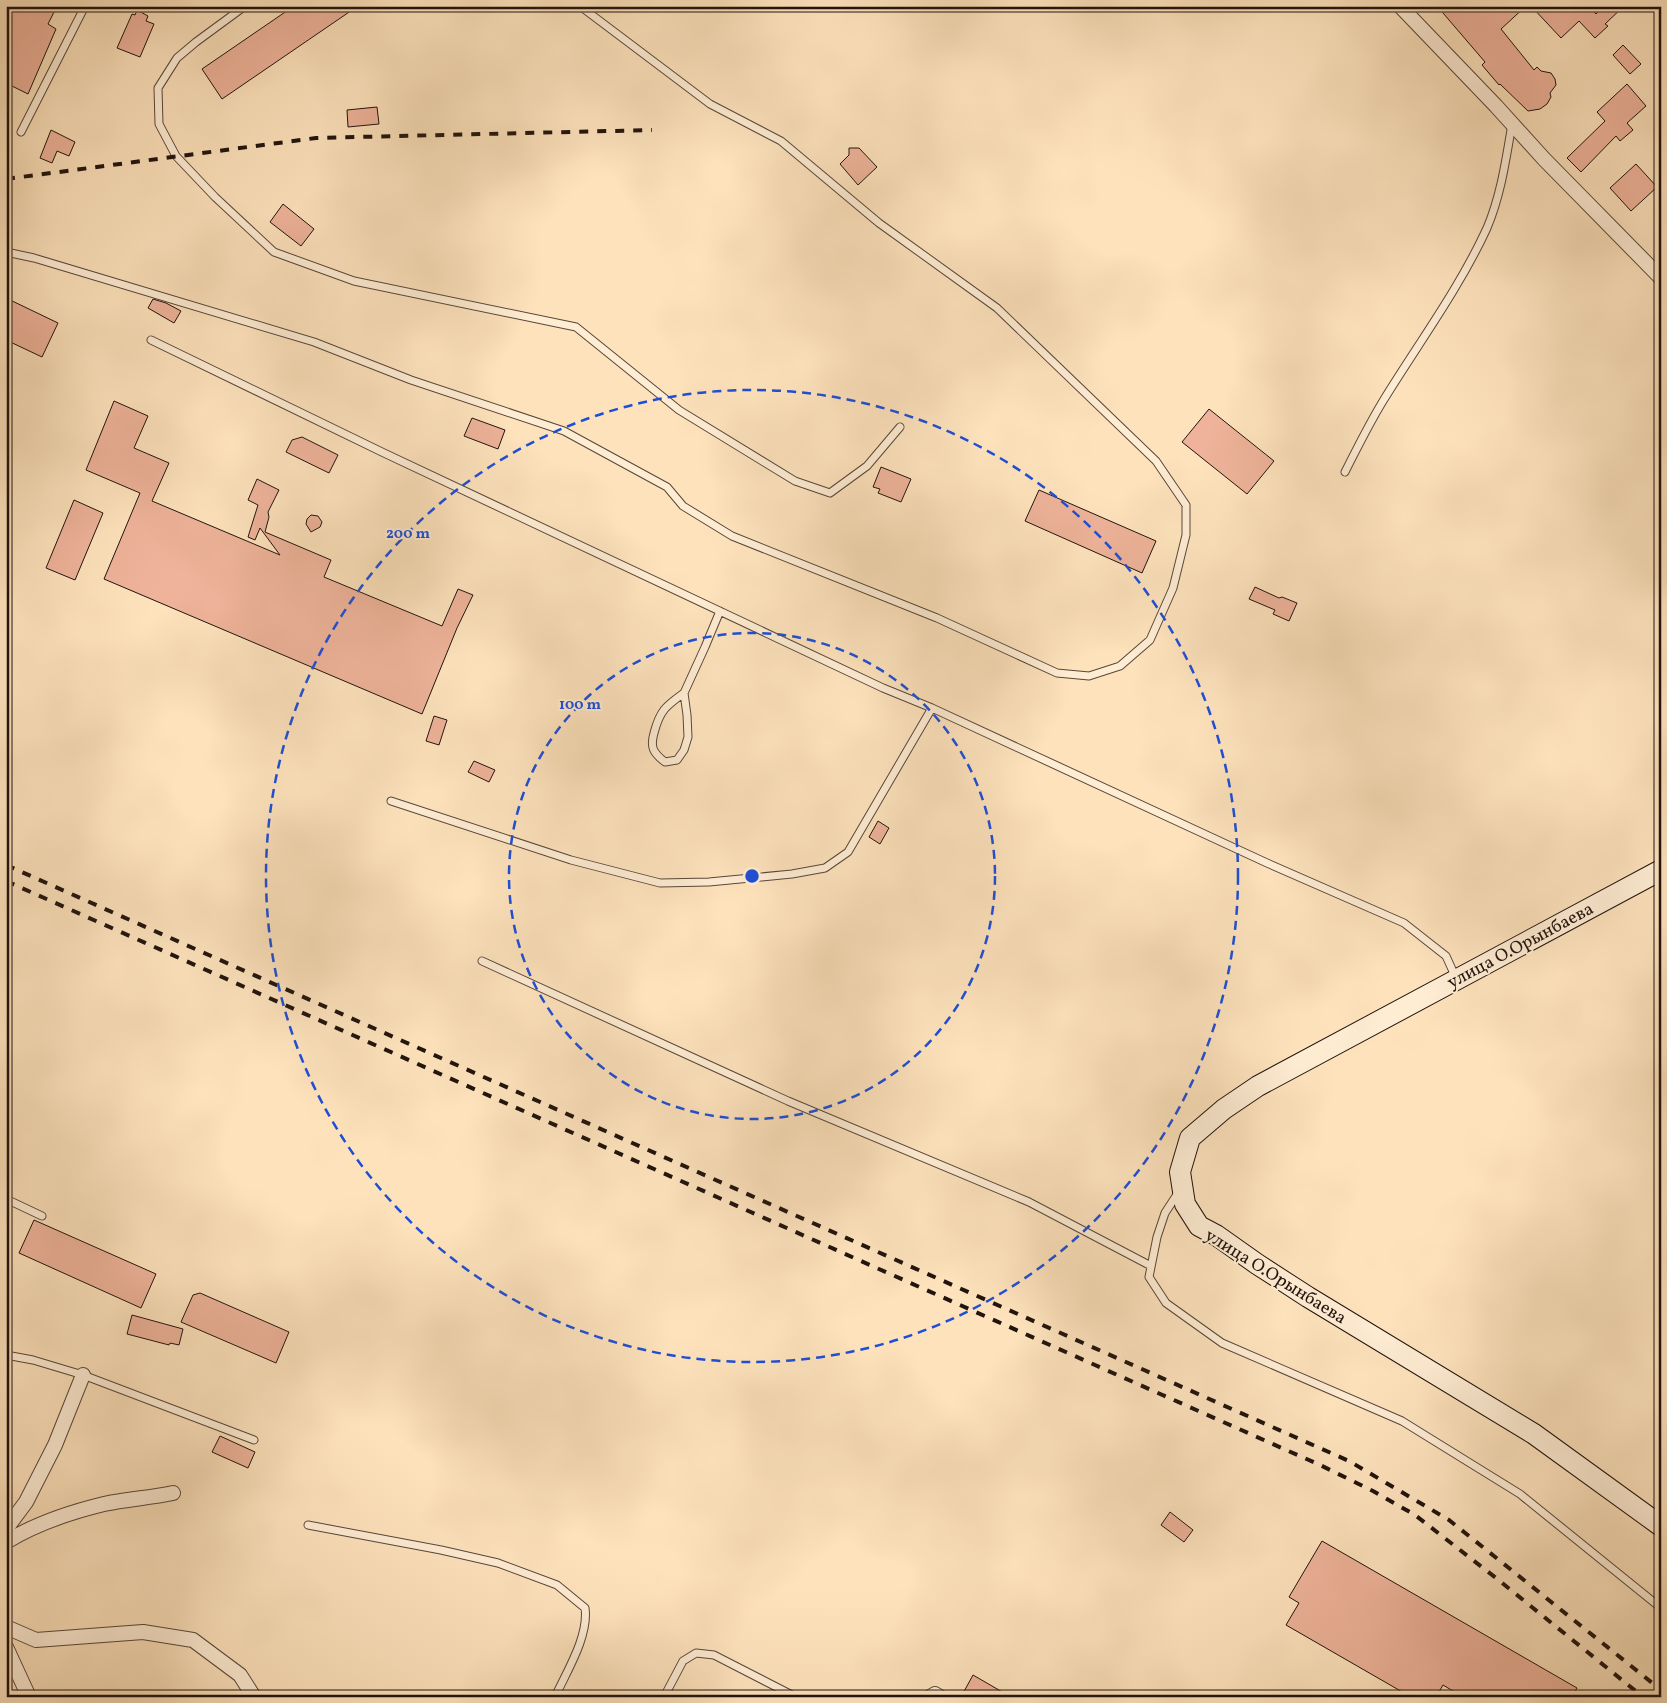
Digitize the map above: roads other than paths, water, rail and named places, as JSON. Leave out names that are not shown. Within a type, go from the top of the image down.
[{"type":"street","points":[[1400,6],[1544,159],[1661,278]]},
{"type":"street","name":"улица О.Орынбаева","points":[[1661,870],[1258,1086],[1224,1109],[1190,1138],[1180,1172],[1185,1204],[1199,1226],[1308,1297],[1534,1434],[1661,1526]]},
{"type":"street","points":[[7,1533],[26,1502],[55,1445],[83,1375]]},
{"type":"street","points":[[7,1533],[21,1533],[104,1504],[173,1493]]},
{"type":"street","points":[[6,1627],[36,1640],[143,1632],[193,1640],[240,1675],[254,1697]]},
{"type":"street","points":[[6,1646],[29,1697]]},
{"type":"street","points":[[930,1697],[935,1694],[940,1697]]},
{"type":"lane","points":[[21,132],[84,6]]},
{"type":"lane","points":[[245,6],[177,58],[158,88],[159,124],[176,156],[215,197],[274,252],[354,281],[576,327],[679,410],[795,481],[830,493],[866,466],[900,427]]},
{"type":"lane","points":[[6,252],[34,258],[314,342],[411,380],[564,431],[667,488],[683,506],[732,536],[937,618],[1057,673],[1089,676],[1120,666],[1150,640],[1173,588],[1186,535],[1186,504],[1156,461],[997,308],[879,223],[781,141],[710,104],[593,18],[580,6]]},
{"type":"lane","points":[[1345,472],[1382,402],[1416,351],[1452,291],[1487,227],[1502,180],[1512,124]]},
{"type":"lane","points":[[151,340],[384,453],[883,688],[932,708],[1258,859],[1404,923],[1446,956],[1456,979]]},
{"type":"lane","points":[[684,693],[688,737],[684,750],[677,760],[665,762],[656,756],[651,743],[658,718],[668,704],[684,693],[720,611]]},
{"type":"lane","points":[[391,801],[571,860],[660,883],[709,882],[792,874],[825,868],[848,852],[932,708]]},
{"type":"lane","points":[[482,961],[788,1100],[1029,1202],[1151,1266]]},
{"type":"lane","points":[[1182,1186],[1165,1213],[1157,1237],[1149,1277],[1166,1303],[1222,1343],[1411,1426],[1520,1494],[1661,1608]]},
{"type":"lane","points":[[6,1199],[42,1216]]},
{"type":"lane","points":[[6,1355],[33,1360],[83,1375],[254,1440]]},
{"type":"lane","points":[[308,1525],[441,1550],[498,1563],[557,1585],[585,1608],[587,1618],[584,1634],[555,1697]]},
{"type":"lane","points":[[664,1697],[683,1661],[696,1653],[714,1655],[796,1697]]},
{"type":"railway","points":[[6,179],[316,138],[652,130]]},
{"type":"railway","points":[[6,865],[1349,1461],[1449,1520],[1661,1690]]},
{"type":"railway","points":[[6,881],[1320,1465],[1373,1491],[1415,1515],[1643,1697]]}]
